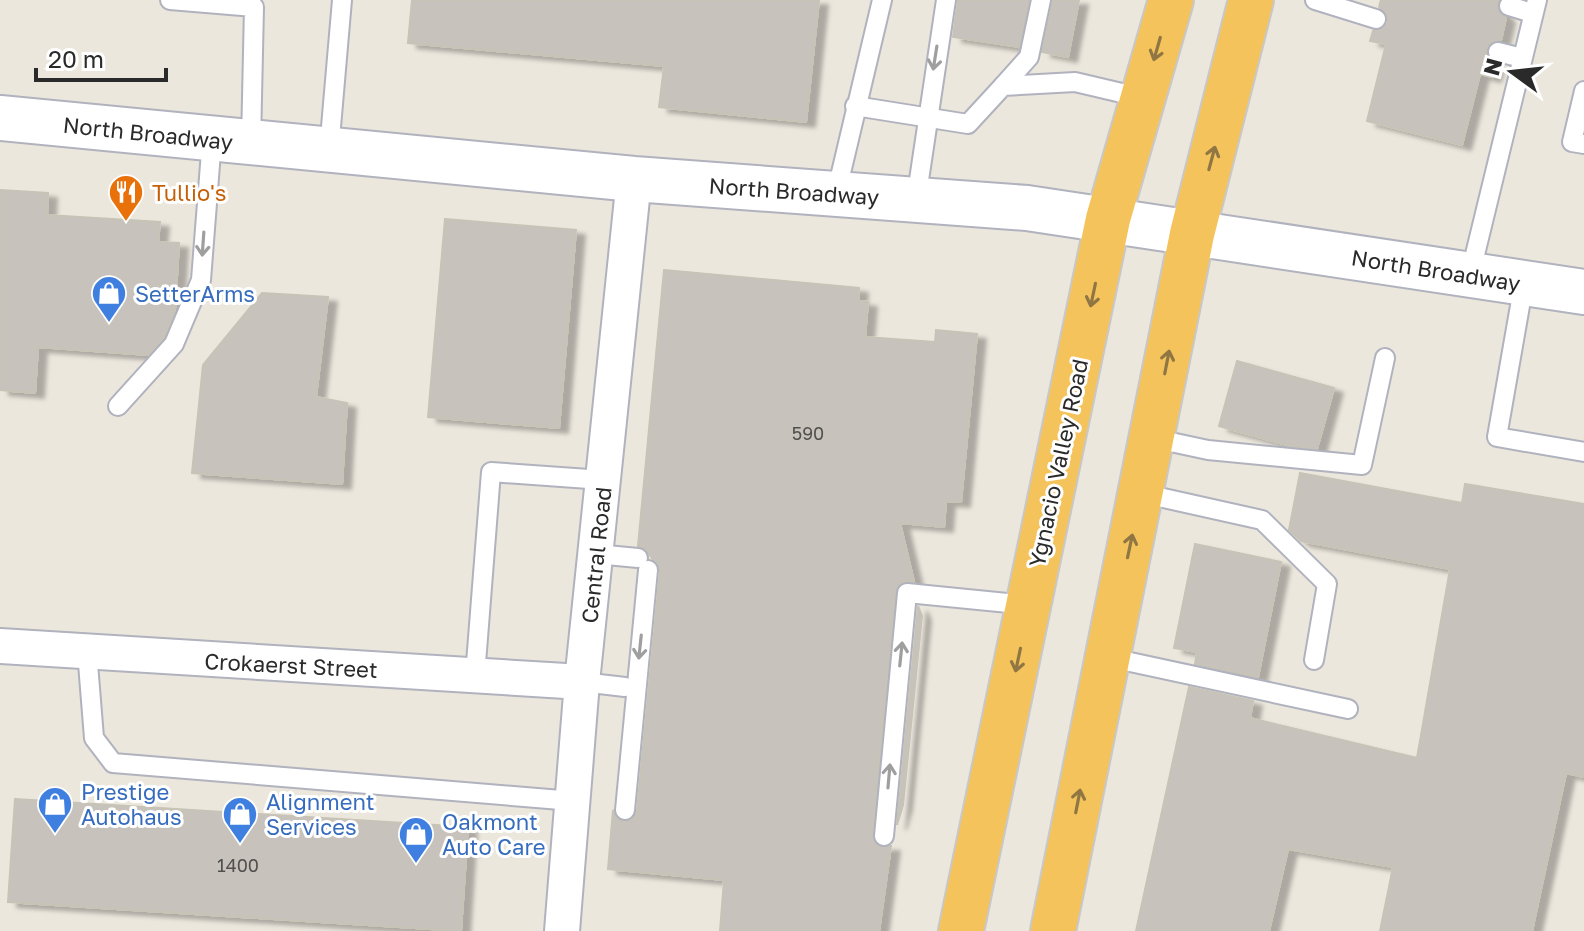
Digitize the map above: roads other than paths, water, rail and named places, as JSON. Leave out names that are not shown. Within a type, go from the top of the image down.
[{"type":"highway","name":"Ygnacio Valley Road","points":[[961,931],[1108,219],[1171,0]]},
{"type":"highway","points":[[1053,931],[1192,234],[1251,0]]},
{"type":"street","name":"North Broadway","points":[[0,118],[634,179],[1027,208],[1584,292]]},
{"type":"street","name":"Central Road","points":[[562,931],[582,682],[634,179]]},
{"type":"street","name":"Crokaerst Street","points":[[0,646],[582,682]]},
{"type":"lane","points":[[118,406],[174,344],[201,280],[231,141],[254,4],[170,0]]},
{"type":"lane","points":[[329,150],[342,0]]},
{"type":"lane","points":[[836,194],[882,0]]},
{"type":"lane","points":[[916,200],[926,117],[946,0]]},
{"type":"lane","points":[[855,106],[968,124],[1029,57],[1041,0]]},
{"type":"lane","points":[[1315,0],[1350,5],[1376,19]]},
{"type":"lane","points":[[1470,275],[1534,6],[1509,6]]},
{"type":"lane","points":[[1498,52],[1522,58]]},
{"type":"lane","points":[[1003,86],[1075,82],[1143,98]]},
{"type":"lane","points":[[1584,91],[1572,142],[1584,144]]},
{"type":"lane","points":[[1524,283],[1497,437],[1584,452]]},
{"type":"lane","points":[[1152,438],[1208,450],[1362,465],[1385,358]]},
{"type":"lane","points":[[475,676],[491,472],[603,480]]},
{"type":"lane","points":[[1141,493],[1262,520],[1327,584],[1314,660]]},
{"type":"lane","points":[[596,554],[643,564],[625,810]]},
{"type":"lane","points":[[884,836],[907,593],[1029,605]]},
{"type":"lane","points":[[87,651],[94,738],[113,763],[573,801]]},
{"type":"lane","points":[[1107,657],[1348,709]]},
{"type":"lane","points":[[582,682],[625,687]]},
{"type":"place","name":"Tullio's","points":[[126,223]]},
{"type":"place","name":"SetterArms","points":[[109,324]]},
{"type":"place","name":"Prestige Autohaus","points":[[55,835]]},
{"type":"place","name":"Alignment Services","points":[[240,845]]},
{"type":"place","name":"Oakmont Auto Care","points":[[416,865]]}]
